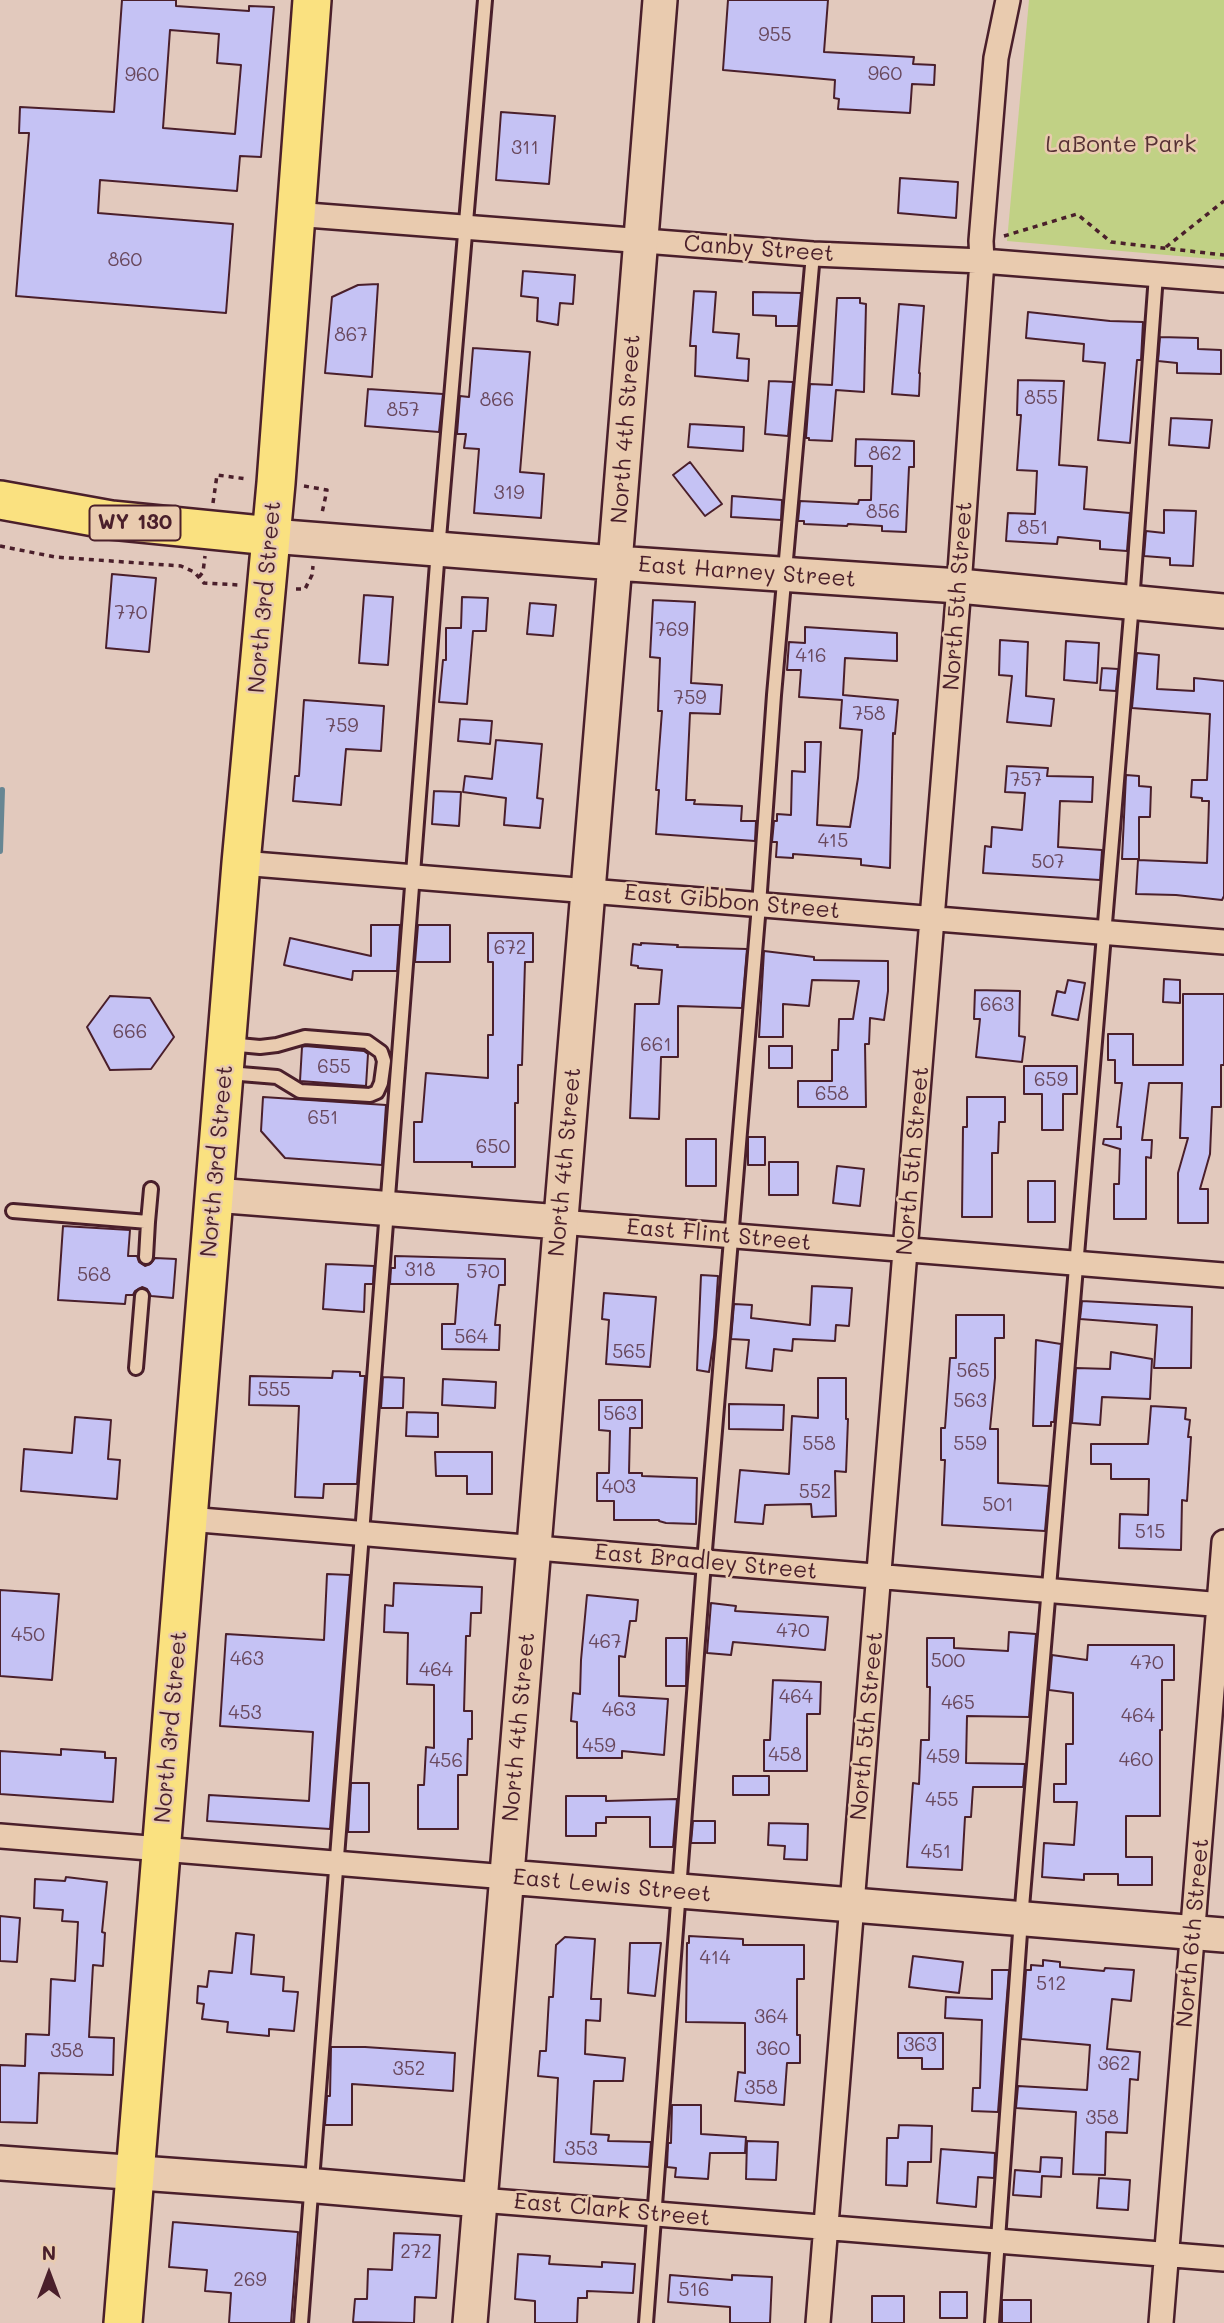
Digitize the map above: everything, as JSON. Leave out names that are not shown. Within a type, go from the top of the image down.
[{"type":"main road","name":"North 3rd Street","points":[[123,2323],[241,863],[271,536],[312,0]]},
{"type":"main road","name":"WY 130","points":[[0,500],[111,520],[271,536]]},
{"type":"street","name":"North 4th Street","points":[[470,2323],[660,0]]},
{"type":"street","name":"North 5th Street","points":[[818,2323],[959,586],[996,58],[1008,0]]},
{"type":"street","name":"Canby Street","points":[[295,214],[813,254],[982,251],[1156,275],[1224,280]]},
{"type":"street","name":"East Harney Street","points":[[271,536],[959,586],[1224,611]]},
{"type":"street","name":"East Gibbon Street","points":[[241,863],[1224,942]]},
{"type":"street","name":"East Flint Street","points":[[214,1195],[1224,1275]]},
{"type":"street","name":"East Bradley Street","points":[[188,1519],[1221,1604]]},
{"type":"street","name":"North 6th Street","points":[[1161,2323],[1167,2254],[1208,1934],[1224,1542]]},
{"type":"street","name":"East Lewis Street","points":[[0,1836],[1208,1934]]},
{"type":"street","name":"East Clark Street","points":[[0,2163],[311,2185],[1224,2259]]},
{"type":"lane","points":[[301,2323],[438,550],[485,0]]},
{"type":"lane","points":[[646,2323],[704,1562],[774,695],[813,254]]},
{"type":"lane","points":[[992,2323],[1021,1919],[1132,603],[1156,275]]},
{"type":"lane","points":[[305,1037],[367,1042],[381,1052],[384,1060],[381,1083],[377,1092],[370,1095],[300,1091],[277,1077],[225,1058],[260,1046],[276,1045],[305,1037]]},
{"type":"lane","points":[[146,1257],[151,1189]]},
{"type":"lane","points":[[13,1211],[148,1222]]},
{"type":"lane","points":[[136,1368],[142,1296]]},
{"type":"path","points":[[1164,248],[1224,201]]},
{"type":"path","points":[[982,251],[1013,234],[1077,214],[1111,242],[1224,255]]},
{"type":"path","points":[[0,546],[55,557],[181,566],[199,577]]},
{"type":"green space","name":"LaBonte Park","points":[[1029,0],[1224,0],[1224,260],[1007,241]]},
{"type":"building","points":[[122,0],[176,0],[176,6],[249,11],[249,6],[274,7],[261,157],[240,156],[237,191],[100,180],[98,213],[233,224],[226,313],[16,296],[29,133],[19,133],[20,107],[114,112]],"holes":[[[170,30],[219,34],[217,63],[241,65],[235,134],[163,128]]]},
{"type":"building","points":[[728,0],[828,0],[824,52],[914,57],[913,64],[935,65],[934,85],[912,84],[910,113],[838,109],[839,99],[834,98],[835,80],[723,70]]},
{"type":"building","points":[[501,112],[555,116],[549,184],[496,180]]},
{"type":"building","points":[[900,178],[958,182],[956,218],[898,213]]},
{"type":"building","points":[[523,271],[575,275],[573,304],[560,303],[558,325],[537,321],[538,298],[521,296]]},
{"type":"building","points":[[378,284],[372,377],[325,373],[332,297],[358,285]]},
{"type":"building","points":[[694,291],[716,292],[713,332],[739,334],[737,358],[749,359],[748,381],[695,376],[696,346],[690,346]]},
{"type":"building","points":[[753,292],[801,293],[798,326],[776,326],[776,316],[753,315]]},
{"type":"building","points":[[837,298],[860,298],[860,303],[866,304],[864,392],[836,390],[832,441],[809,440],[806,438],[810,384],[832,385]]},
{"type":"building","points":[[899,304],[924,306],[919,396],[892,394]]},
{"type":"building","points":[[1028,312],[1143,322],[1130,443],[1098,440],[1105,363],[1083,361],[1084,344],[1026,338]]},
{"type":"building","points":[[1160,337],[1198,338],[1198,349],[1221,350],[1221,374],[1177,373],[1177,363],[1158,361]]},
{"type":"building","points":[[473,348],[530,352],[520,472],[544,474],[541,518],[474,513],[479,449],[464,448],[466,434],[457,434],[460,396],[469,397]]},
{"type":"building","points":[[1018,380],[1064,381],[1059,465],[1087,467],[1084,509],[1130,513],[1127,551],[1100,549],[1100,541],[1058,537],[1057,544],[1006,541],[1008,513],[1035,514],[1037,471],[1017,470],[1021,415],[1017,415]]},
{"type":"building","points":[[769,381],[793,382],[788,436],[765,434]]},
{"type":"building","points":[[368,389],[443,394],[439,432],[365,426]]},
{"type":"building","points":[[1171,418],[1212,420],[1209,448],[1169,445]]},
{"type":"building","points":[[690,424],[744,427],[743,451],[688,447]]},
{"type":"building","points":[[856,439],[914,441],[914,467],[909,467],[906,532],[882,531],[882,526],[804,524],[804,521],[798,521],[800,501],[858,504],[859,500],[871,500],[872,466],[855,466]]},
{"type":"building","points":[[690,462],[722,504],[705,516],[673,475]]},
{"type":"building","points":[[732,496],[782,500],[781,520],[731,517]]},
{"type":"building","points":[[1164,510],[1196,511],[1193,566],[1170,565],[1170,558],[1144,556],[1146,531],[1164,533]]},
{"type":"building","points":[[112,574],[156,578],[149,652],[106,648]]},
{"type":"building","points":[[364,595],[393,597],[388,665],[359,663]]},
{"type":"building","points":[[462,597],[488,598],[486,631],[473,631],[467,704],[439,702],[443,660],[446,660],[446,628],[461,628]]},
{"type":"building","points":[[653,600],[695,602],[691,683],[722,685],[720,714],[690,713],[686,800],[695,800],[694,804],[742,806],[741,821],[756,821],[755,841],[656,834],[659,790],[656,790],[662,711],[658,711],[660,658],[650,657]]},
{"type":"building","points":[[530,603],[556,605],[553,636],[527,634]]},
{"type":"building","points":[[805,627],[897,633],[897,661],[845,658],[843,695],[898,700],[895,734],[893,733],[890,868],[861,865],[861,859],[793,854],[793,858],[776,857],[777,842],[772,842],[774,821],[777,821],[777,814],[791,815],[792,771],[805,772],[805,742],[821,742],[817,825],[850,827],[858,778],[862,730],[840,728],[842,700],[799,697],[801,670],[787,670],[789,642],[805,643]]},
{"type":"building","points":[[1000,640],[1028,642],[1026,696],[1054,699],[1051,726],[1007,722],[1012,676],[999,675]]},
{"type":"building","points":[[1066,641],[1099,643],[1097,683],[1064,680]]},
{"type":"building","points":[[1137,653],[1159,655],[1157,689],[1194,691],[1194,678],[1224,681],[1222,900],[1136,894],[1138,860],[1207,863],[1209,801],[1191,797],[1192,780],[1207,780],[1210,714],[1132,708]]},
{"type":"building","points":[[1102,668],[1118,669],[1116,691],[1100,690]]},
{"type":"building","points":[[304,700],[384,706],[381,751],[346,749],[341,805],[293,801],[295,776],[299,776]]},
{"type":"building","points":[[460,719],[492,721],[490,744],[458,741]]},
{"type":"building","points":[[496,740],[542,744],[537,798],[543,799],[540,828],[504,825],[506,798],[463,792],[465,776],[492,779]]},
{"type":"building","points":[[1007,766],[1048,768],[1047,776],[1093,777],[1092,802],[1060,801],[1058,847],[1102,850],[1100,880],[983,873],[985,846],[991,847],[992,827],[1022,830],[1025,793],[1005,792]]},
{"type":"building","points":[[1126,775],[1139,776],[1139,786],[1151,787],[1150,817],[1139,817],[1139,859],[1122,859]]},
{"type":"building","points":[[434,791],[461,792],[459,826],[432,824]]},
{"type":"building","points":[[371,925],[400,925],[397,971],[353,971],[352,980],[284,965],[290,938],[371,956]]},
{"type":"building","points":[[418,925],[450,925],[450,962],[415,962]]},
{"type":"building","points":[[488,933],[533,933],[533,962],[525,962],[522,1065],[518,1065],[518,1103],[515,1103],[515,1167],[472,1167],[472,1162],[414,1162],[414,1122],[422,1122],[426,1073],[488,1078],[488,1035],[493,1035],[493,962],[488,962]]},
{"type":"building","points":[[633,944],[747,949],[742,1008],[678,1006],[678,1057],[661,1057],[659,1119],[630,1118],[635,1004],[659,1004],[662,970],[631,965]]},
{"type":"building","points":[[764,951],[814,957],[814,960],[888,961],[884,1020],[870,1018],[869,1044],[865,1044],[866,1107],[798,1107],[798,1081],[832,1081],[832,1050],[838,1050],[839,1019],[853,1019],[859,981],[812,980],[809,1006],[783,1004],[783,1037],[759,1037]]},
{"type":"building","points":[[1164,979],[1180,980],[1180,1003],[1163,1002]]},
{"type":"building","points":[[1068,980],[1085,983],[1078,1020],[1052,1015],[1057,991],[1065,993]]},
{"type":"building","points":[[975,990],[1020,991],[1019,1036],[1025,1037],[1022,1062],[976,1057],[980,1019],[974,1019]]},
{"type":"building","points":[[1183,994],[1224,994],[1221,1107],[1212,1107],[1210,1154],[1200,1189],[1208,1189],[1208,1223],[1178,1223],[1178,1173],[1188,1138],[1180,1138],[1182,1083],[1149,1083],[1142,1140],[1152,1140],[1151,1158],[1146,1157],[1146,1219],[1114,1219],[1114,1184],[1119,1184],[1120,1149],[1103,1144],[1104,1139],[1121,1139],[1121,1127],[1117,1127],[1122,1083],[1115,1083],[1115,1060],[1108,1060],[1108,1034],[1133,1034],[1133,1065],[1183,1065]]},
{"type":"building","points":[[110,996],[150,998],[174,1037],[151,1069],[110,1070],[87,1027]]},
{"type":"building","points":[[769,1046],[792,1046],[792,1068],[769,1068]]},
{"type":"building","points":[[302,1047],[364,1051],[368,1054],[366,1086],[300,1081]]},
{"type":"building","points":[[1024,1066],[1077,1066],[1077,1094],[1063,1094],[1063,1130],[1042,1130],[1042,1094],[1024,1094]]},
{"type":"building","points":[[263,1097],[386,1105],[382,1165],[285,1158],[261,1131]]},
{"type":"building","points":[[967,1097],[1005,1097],[1005,1122],[999,1122],[998,1153],[992,1153],[992,1217],[962,1217],[963,1127],[967,1127]]},
{"type":"building","points":[[748,1137],[765,1137],[765,1165],[748,1165]]},
{"type":"building","points":[[686,1139],[716,1139],[716,1186],[686,1186]]},
{"type":"building","points":[[769,1162],[798,1162],[798,1195],[769,1195]]},
{"type":"building","points":[[837,1166],[864,1169],[860,1206],[833,1203]]},
{"type":"building","points":[[1028,1181],[1055,1181],[1055,1222],[1028,1222]]},
{"type":"building","points":[[63,1226],[130,1230],[128,1256],[137,1256],[139,1262],[145,1266],[155,1258],[176,1259],[173,1298],[151,1296],[147,1289],[142,1287],[133,1295],[126,1295],[125,1304],[58,1300]]},
{"type":"building","points":[[395,1256],[505,1259],[505,1285],[499,1285],[495,1325],[500,1325],[499,1350],[442,1349],[442,1324],[455,1324],[458,1284],[390,1284],[391,1268],[395,1268]]},
{"type":"building","points":[[326,1264],[374,1266],[373,1284],[365,1284],[364,1312],[323,1309]]},
{"type":"building","points":[[701,1275],[718,1276],[709,1372],[697,1370]]},
{"type":"building","points":[[812,1286],[852,1288],[849,1326],[836,1325],[835,1341],[793,1339],[792,1351],[774,1349],[772,1371],[746,1368],[749,1340],[731,1339],[734,1304],[752,1305],[751,1318],[810,1325]]},
{"type":"building","points":[[604,1293],[656,1297],[650,1367],[606,1364],[609,1320],[602,1319]]},
{"type":"building","points":[[1082,1301],[1192,1307],[1191,1368],[1154,1368],[1157,1325],[1080,1319]]},
{"type":"building","points":[[956,1315],[1004,1315],[1004,1338],[995,1338],[995,1378],[990,1429],[998,1429],[998,1483],[1049,1486],[1045,1531],[942,1525],[945,1460],[941,1460],[941,1428],[945,1428],[950,1358],[956,1358]]},
{"type":"building","points":[[1036,1340],[1061,1344],[1054,1422],[1051,1422],[1051,1426],[1033,1426]]},
{"type":"building","points":[[1111,1352],[1152,1359],[1150,1399],[1102,1397],[1100,1425],[1072,1423],[1076,1368],[1110,1369]]},
{"type":"building","points":[[333,1371],[360,1372],[360,1376],[365,1376],[357,1484],[324,1484],[323,1498],[295,1497],[299,1406],[249,1405],[250,1376],[332,1378]]},
{"type":"building","points":[[383,1377],[404,1378],[403,1408],[381,1408]]},
{"type":"building","points":[[818,1378],[846,1378],[846,1472],[835,1471],[836,1516],[812,1517],[811,1504],[765,1505],[763,1524],[735,1522],[740,1470],[789,1474],[792,1416],[818,1418]]},
{"type":"building","points":[[443,1379],[496,1382],[495,1408],[442,1405]]},
{"type":"building","points":[[599,1400],[642,1400],[642,1428],[630,1428],[629,1473],[697,1478],[696,1524],[666,1523],[659,1520],[614,1520],[614,1501],[597,1501],[597,1473],[609,1473],[610,1431],[599,1430]]},
{"type":"building","points":[[729,1404],[784,1405],[783,1430],[729,1429]]},
{"type":"building","points":[[1151,1406],[1186,1408],[1185,1419],[1190,1420],[1187,1501],[1182,1500],[1181,1550],[1119,1548],[1120,1514],[1148,1515],[1149,1479],[1111,1479],[1111,1464],[1091,1464],[1091,1444],[1148,1444]]},
{"type":"building","points":[[407,1412],[438,1413],[438,1437],[406,1436]]},
{"type":"building","points":[[75,1417],[111,1420],[108,1459],[120,1460],[117,1499],[21,1491],[24,1449],[72,1453]]},
{"type":"building","points":[[435,1452],[492,1452],[492,1494],[467,1494],[467,1476],[436,1476]]},
{"type":"building","points":[[327,1574],[350,1575],[330,1829],[207,1821],[209,1795],[309,1801],[313,1732],[220,1726],[226,1634],[324,1640]]},
{"type":"building","points":[[394,1583],[482,1587],[481,1613],[471,1613],[470,1636],[466,1636],[464,1711],[472,1711],[472,1739],[468,1739],[467,1775],[458,1775],[458,1829],[418,1829],[418,1785],[424,1785],[426,1747],[434,1748],[434,1685],[407,1684],[408,1633],[384,1632],[385,1605],[393,1606]]},
{"type":"building","points":[[0,1590],[59,1594],[52,1680],[0,1676]]},
{"type":"building","points":[[587,1595],[638,1600],[636,1621],[630,1621],[625,1657],[619,1656],[619,1696],[668,1699],[664,1755],[622,1751],[622,1758],[577,1758],[577,1722],[571,1721],[573,1693],[580,1694]]},
{"type":"building","points":[[711,1603],[736,1606],[735,1611],[828,1617],[825,1650],[733,1642],[731,1655],[707,1653]]},
{"type":"building","points":[[1009,1632],[1036,1634],[1029,1717],[967,1716],[966,1763],[1025,1764],[1023,1787],[973,1787],[971,1817],[965,1817],[962,1870],[907,1867],[913,1783],[919,1784],[921,1740],[929,1740],[927,1638],[954,1638],[954,1648],[1008,1651]]},
{"type":"building","points":[[666,1638],[687,1638],[686,1686],[666,1686]]},
{"type":"building","points":[[1088,1645],[1174,1645],[1174,1680],[1162,1680],[1160,1816],[1126,1816],[1126,1857],[1152,1857],[1152,1885],[1118,1885],[1118,1874],[1084,1874],[1084,1880],[1042,1877],[1044,1843],[1074,1845],[1077,1802],[1054,1802],[1054,1784],[1066,1784],[1066,1744],[1073,1744],[1073,1693],[1049,1690],[1052,1655],[1087,1660]]},
{"type":"building","points":[[773,1680],[821,1682],[820,1714],[807,1714],[807,1771],[764,1771],[764,1740],[770,1740]]},
{"type":"building","points":[[61,1749],[105,1752],[105,1758],[116,1758],[113,1802],[0,1794],[0,1751],[61,1755]]},
{"type":"building","points":[[733,1776],[769,1776],[769,1795],[733,1795]]},
{"type":"building","points":[[351,1783],[369,1783],[369,1832],[348,1832]]},
{"type":"building","points":[[566,1796],[606,1796],[606,1801],[677,1799],[673,1847],[650,1847],[650,1817],[606,1817],[606,1823],[596,1823],[596,1836],[566,1836]]},
{"type":"building","points":[[693,1821],[715,1821],[715,1843],[691,1843]]},
{"type":"building","points":[[769,1823],[808,1824],[807,1860],[784,1859],[785,1846],[768,1845]]},
{"type":"building","points":[[66,1877],[107,1882],[102,1932],[105,1933],[103,1966],[93,1965],[89,2037],[114,2038],[113,2075],[39,2073],[37,2123],[0,2122],[0,2065],[25,2066],[26,2034],[49,2035],[51,1979],[75,1981],[78,1922],[62,1921],[63,1910],[34,1908],[35,1879],[65,1881]]},
{"type":"building","points":[[0,1916],[20,1918],[17,1962],[0,1961]]},
{"type":"building","points":[[236,1933],[254,1935],[251,1974],[284,1977],[283,1991],[298,1992],[294,2031],[269,2029],[269,2036],[227,2032],[228,2022],[202,2019],[204,2004],[197,2003],[198,1986],[207,1987],[209,1971],[232,1973]]},
{"type":"building","points":[[689,1936],[743,1939],[743,1945],[804,1945],[804,1979],[797,1979],[800,2063],[787,2063],[784,2105],[735,2101],[738,2072],[745,2073],[745,2023],[686,2022]]},
{"type":"building","points":[[565,1937],[595,1939],[591,1999],[601,1999],[600,2021],[586,2020],[585,2054],[625,2058],[623,2081],[594,2081],[591,2134],[609,2135],[608,2141],[651,2142],[649,2167],[554,2162],[558,2078],[538,2076],[540,2051],[546,2051],[556,1945]]},
{"type":"building","points":[[630,1943],[661,1943],[655,1996],[628,1993]]},
{"type":"building","points":[[913,1956],[963,1962],[959,1993],[909,1987]]},
{"type":"building","points":[[1043,1960],[1060,1962],[1060,1967],[1104,1971],[1105,1968],[1134,1970],[1131,2001],[1112,1999],[1107,2049],[1140,2052],[1138,2080],[1130,2079],[1127,2133],[1106,2132],[1105,2175],[1073,2174],[1076,2112],[1016,2108],[1018,2086],[1087,2090],[1090,2045],[1021,2039],[1026,1970],[1031,1970],[1031,1965],[1043,1966]]},
{"type":"building","points":[[992,1970],[1009,1970],[998,2112],[972,2111],[973,2088],[980,2088],[982,2020],[945,2018],[946,1997],[992,1999]]},
{"type":"building","points":[[898,2033],[943,2033],[943,2069],[922,2069],[922,2058],[898,2058]]},
{"type":"building","points":[[331,2047],[455,2053],[453,2091],[352,2084],[352,2125],[325,2125],[327,2096],[330,2096]]},
{"type":"building","points":[[672,2105],[701,2105],[701,2134],[746,2137],[745,2153],[710,2153],[708,2179],[675,2177],[676,2168],[667,2167]]},
{"type":"building","points":[[899,2125],[932,2126],[931,2162],[908,2162],[907,2186],[886,2185],[887,2138],[898,2138]]},
{"type":"building","points":[[747,2141],[778,2142],[776,2180],[746,2179]]},
{"type":"building","points":[[941,2149],[995,2153],[994,2178],[978,2177],[976,2207],[937,2203]]},
{"type":"building","points":[[1041,2157],[1062,2158],[1061,2177],[1042,2176],[1041,2197],[1013,2195],[1015,2170],[1040,2172]]},
{"type":"building","points":[[1099,2178],[1130,2180],[1128,2210],[1097,2208]]},
{"type":"building","points":[[173,2222],[298,2232],[291,2323],[229,2323],[231,2293],[205,2291],[207,2270],[169,2267]]},
{"type":"building","points":[[394,2233],[440,2235],[436,2298],[415,2297],[414,2323],[353,2322],[355,2299],[367,2299],[368,2269],[392,2270]]},
{"type":"building","points":[[518,2254],[550,2256],[549,2264],[602,2267],[602,2262],[635,2264],[633,2293],[587,2291],[587,2298],[578,2298],[577,2323],[535,2323],[535,2301],[515,2299]]},
{"type":"building","points":[[670,2275],[732,2280],[732,2275],[772,2277],[770,2323],[730,2323],[730,2307],[668,2302]]},
{"type":"building","points":[[940,2292],[967,2292],[967,2318],[940,2318]]},
{"type":"building","points":[[872,2296],[904,2296],[904,2323],[872,2323]]},
{"type":"building","points":[[1002,2300],[1031,2300],[1031,2323],[1002,2323]]},
{"type":"waterway","points":[[0,851],[2,790]]}]
